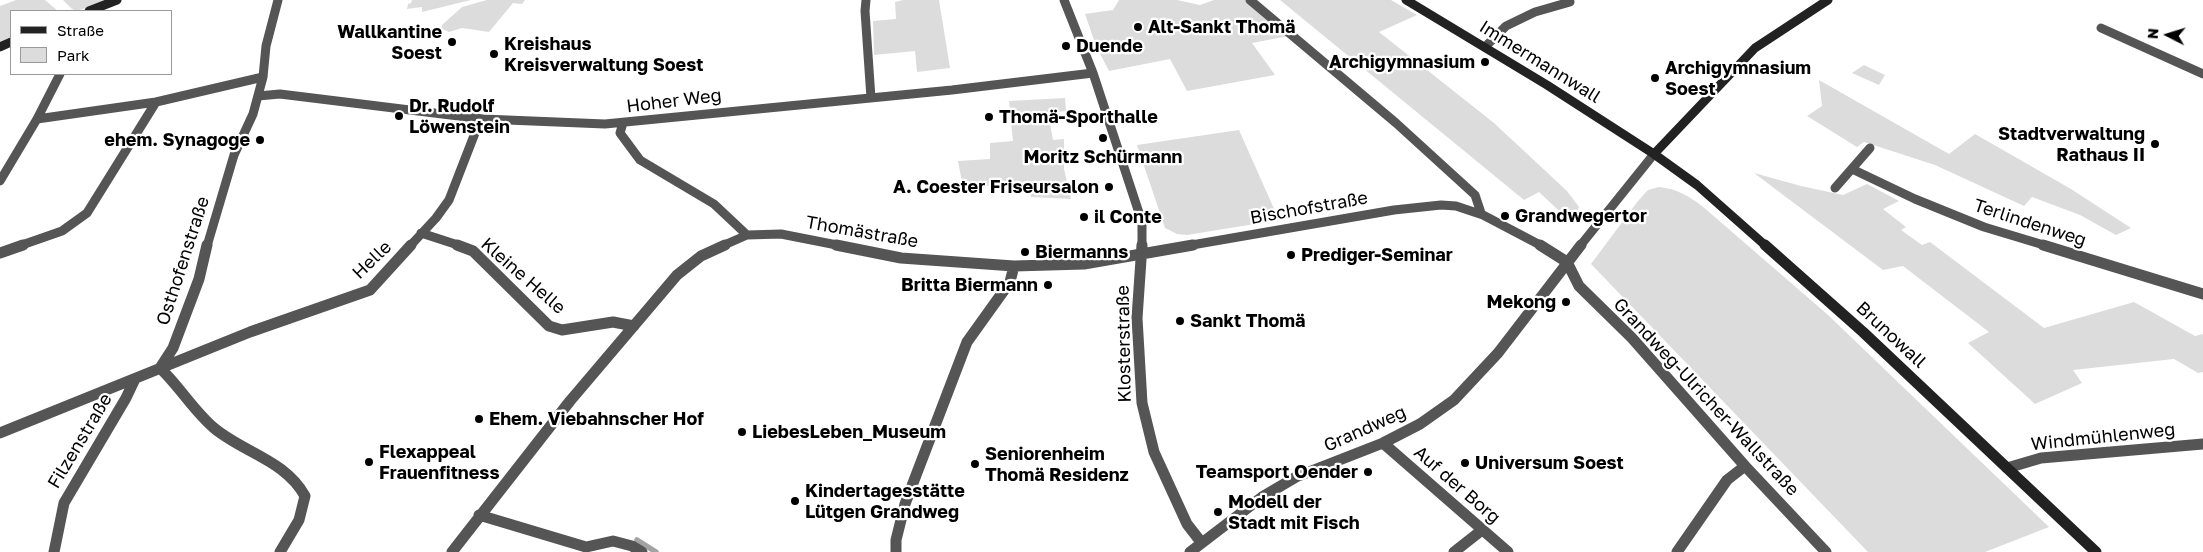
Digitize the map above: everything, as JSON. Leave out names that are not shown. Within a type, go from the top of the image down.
[{"type":"street","points":[[91,10],[117,0]]},
{"type":"street","name":"Osthofenstraße","points":[[160,368],[173,348],[199,278],[234,155],[253,114],[263,77],[266,46],[278,0]]},
{"type":"street","points":[[866,0],[864,11],[871,98]]},
{"type":"street","points":[[1064,0],[1093,73],[1142,222],[1142,252]]},
{"type":"street","points":[[1250,0],[1396,123],[1475,195],[1481,213]]},
{"type":"street","name":"Immermannwall","points":[[1406,0],[1654,154]]},
{"type":"street","points":[[1566,262],[1654,154],[1755,48],[1828,0]]},
{"type":"street","points":[[1485,48],[1506,26],[1535,12],[1570,2]]},
{"type":"street","points":[[2101,28],[2203,74]]},
{"type":"street","name":"Hoher Weg","points":[[258,96],[280,94],[483,119],[605,124],[760,107],[871,98],[1093,73]]},
{"type":"street","points":[[0,181],[37,119],[59,75]]},
{"type":"street","points":[[37,119],[156,102],[263,77]]},
{"type":"street","points":[[0,253],[62,231],[87,213],[156,102]]},
{"type":"street","name":"Helle","points":[[0,433],[250,332],[370,290],[449,200],[475,133],[483,119]]},
{"type":"street","points":[[623,123],[620,133],[640,160],[714,204],[747,235]]},
{"type":"street","points":[[1834,188],[1870,148]]},
{"type":"street","name":"Brunowall","points":[[1654,154],[1697,185],[1750,230],[1863,332],[2096,552]]},
{"type":"street","name":"Terlindenweg","points":[[1852,169],[1915,199],[1984,227],[2203,294]]},
{"type":"street","name":"Bischofstraße","points":[[1142,252],[1404,209],[1455,206],[1481,213],[1566,262]]},
{"type":"street","name":"Kleine Helle","points":[[422,233],[473,251],[549,326],[562,330],[613,322],[634,326]]},
{"type":"street","name":"Thomästraße","points":[[452,552],[479,515],[570,401],[677,275],[701,256],[747,235],[781,234],[902,258],[1014,266],[1084,264],[1142,252]]},
{"type":"street","name":"Klosterstraße","points":[[1142,252],[1137,318],[1142,403],[1154,452],[1187,524],[1201,542]]},
{"type":"street","name":"Grandweg","points":[[1190,552],[1262,497],[1296,477],[1383,443],[1420,424],[1466,389],[1498,354],[1566,262]]},
{"type":"street","name":"Grandweg-Ulricher-Wallstraße","points":[[1566,262],[1579,286],[1632,338],[1745,466],[1826,552]]},
{"type":"street","points":[[896,552],[896,540],[905,504],[967,342],[1010,282],[1014,266]]},
{"type":"street","points":[[160,368],[175,381],[211,426],[227,440],[268,460],[295,480],[305,496],[299,520],[280,552]]},
{"type":"street","name":"Filzenstraße","points":[[54,552],[64,503],[126,398],[135,378]]},
{"type":"street","name":"Auf der Borg","points":[[1383,443],[1508,552]]},
{"type":"street","name":"Windmühlenweg","points":[[2007,468],[2041,458],[2203,444]]},
{"type":"street","points":[[1676,552],[1728,480],[1745,466]]},
{"type":"street","points":[[479,515],[586,547],[613,541],[632,546],[642,552]]},
{"type":"street","points":[[1454,552],[1482,530]]},
{"type":"green space","points":[[16,0],[45,0],[57,10],[10,10],[10,39],[0,43],[0,6]]},
{"type":"green space","points":[[63,0],[107,0],[80,10],[72,9]]},
{"type":"green space","points":[[412,0],[471,0],[422,12],[422,7],[407,9],[408,4]]},
{"type":"green space","points":[[487,0],[525,0],[522,4],[513,3],[489,32],[462,28],[449,32],[442,29],[442,25],[462,7]]},
{"type":"green space","points":[[903,0],[939,0],[950,68],[917,72],[915,51],[874,55],[873,21],[896,19],[895,2]]},
{"type":"green space","points":[[1119,0],[1177,0],[1200,5],[1214,0],[1245,0],[1289,36],[1252,43],[1275,75],[1187,91],[1170,59],[1109,71],[1096,46],[1085,14],[1113,10]]},
{"type":"green space","points":[[1280,0],[1391,0],[1417,15],[1379,32],[1494,123],[1567,191],[1579,207],[1572,223],[1539,192],[1524,200]]},
{"type":"green space","points":[[1864,65],[1885,75],[1879,85],[1852,73]]},
{"type":"green space","points":[[1819,80],[1949,154],[1975,134],[2071,189],[2131,228],[2116,235],[2080,215],[2032,197],[2024,206],[1935,165],[1864,142],[1857,147],[1807,116],[1822,106]]},
{"type":"green space","points":[[1065,98],[1066,111],[1048,113],[1053,140],[1064,139],[1064,169],[1071,199],[1031,197],[1028,184],[963,187],[958,161],[990,159],[990,143],[1013,141],[1009,101]]},
{"type":"green space","points":[[1239,130],[1279,220],[1187,235],[1177,234],[1165,228],[1137,145]]},
{"type":"green space","points":[[1754,173],[1843,195],[1867,184],[1899,201],[1883,209],[1906,227],[1901,230],[1922,245],[1930,242],[2044,328],[2134,302],[2195,336],[2203,334],[2203,372],[2198,373],[2174,359],[2073,370],[2082,383],[2035,404],[1968,343],[1989,332],[1903,266],[1883,270]]},
{"type":"green space","points":[[1659,187],[1682,193],[1702,206],[1827,314],[2049,527],[1985,552],[1868,552],[1591,264],[1638,201],[1648,190]]},
{"type":"waterway","points":[[637,540],[656,552]]},
{"type":"place","name":"Alt-Sankt Thomä","points":[[1138,27]]},
{"type":"place","name":"Wallkantine Soest","points":[[452,42]]},
{"type":"place","name":"Duende","points":[[1066,46]]},
{"type":"place","name":"Kreishaus Kreisverwaltung Soest","points":[[494,54]]},
{"type":"place","name":"Archigymnasium","points":[[1485,62]]},
{"type":"place","name":"Archigymnasium Soest","points":[[1655,78]]},
{"type":"place","name":"Dr. Rudolf Löwenstein","points":[[399,116]]},
{"type":"place","name":"Thomä-Sporthalle","points":[[989,117]]},
{"type":"place","name":"Moritz Schürmann","points":[[1103,138]]},
{"type":"place","name":"ehem. Synagoge","points":[[260,140]]},
{"type":"place","name":"Stadtverwaltung Rathaus II","points":[[2155,144]]},
{"type":"place","name":"A. Coester Friseursalon","points":[[1109,187]]},
{"type":"place","name":"Grandwegertor","points":[[1505,216]]},
{"type":"place","name":"il Conte","points":[[1084,217]]},
{"type":"place","name":"Biermanns","points":[[1025,252]]},
{"type":"place","name":"Prediger-Seminar","points":[[1291,255]]},
{"type":"place","name":"Britta Biermann","points":[[1048,285]]},
{"type":"place","name":"Mekong","points":[[1566,302]]},
{"type":"place","name":"Sankt Thomä","points":[[1180,321]]},
{"type":"place","name":"Ehem. Viebahnscher Hof","points":[[479,419]]},
{"type":"place","name":"LiebesLeben_Museum","points":[[742,432]]},
{"type":"place","name":"Flexappeal Frauenfitness","points":[[369,462]]},
{"type":"place","name":"Universum Soest","points":[[1465,463]]},
{"type":"place","name":"Seniorenheim Thomä Residenz","points":[[975,464]]},
{"type":"place","name":"Teamsport Oender","points":[[1368,472]]},
{"type":"place","name":"Kindertagesstätte Lütgen Grandweg","points":[[795,501]]},
{"type":"place","name":"Modell der Stadt mit Fisch","points":[[1218,512]]}]
